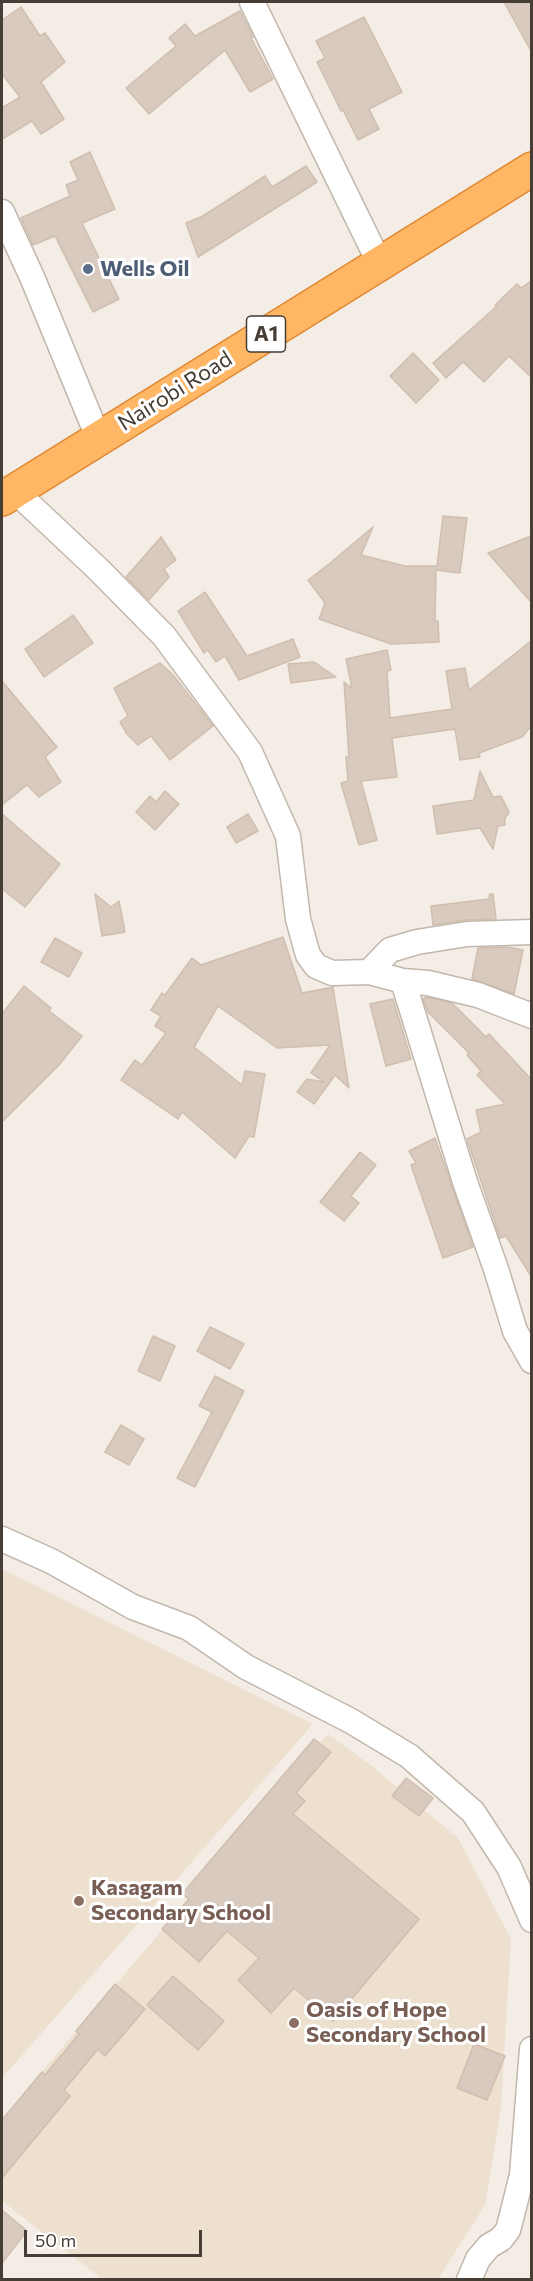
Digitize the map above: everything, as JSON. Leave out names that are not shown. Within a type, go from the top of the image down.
[{"type":"highway","name":"Nairobi Road","points":[[6,491],[93,425],[531,156]]},
{"type":"highway","name":"Nairobi Road","points":[[6,491],[531,169]]},
{"type":"street","points":[[252,2],[374,252]]},
{"type":"street","points":[[2,212],[32,277],[93,425]]},
{"type":"street","points":[[6,491],[99,570],[164,636],[250,752],[288,836],[298,919],[308,955],[316,966],[332,973],[369,972],[403,981],[428,982],[478,995],[531,1016]]},
{"type":"street","points":[[369,972],[390,950],[417,942],[467,933],[531,932]]},
{"type":"street","points":[[403,981],[465,1182],[515,1331],[531,1361]]},
{"type":"street","points":[[2,1539],[51,1561],[133,1607],[189,1628],[246,1668],[351,1721],[409,1756],[473,1812],[509,1867],[531,1920]]},
{"type":"street","points":[[469,2280],[483,2253],[489,2246],[501,2239],[508,2230],[522,2175],[531,2049]]},
{"type":"shaded area","name":"Kasagam Secondary School","points":[[2,1569],[313,1724],[2,2078]]},
{"type":"shaded area","name":"Oasis of Hope Secondary School","points":[[328,1734],[373,1767],[458,1838],[511,1939],[501,2108],[485,2205],[438,2279],[102,2279],[2,2201],[2,2119]]},
{"type":"building","points":[[504,2],[531,2],[531,51]]},
{"type":"building","points":[[21,7],[40,36],[45,33],[65,62],[41,82],[64,119],[41,134],[32,121],[2,139],[2,108],[20,97],[2,74],[2,20]]},
{"type":"building","points":[[240,11],[253,37],[251,38],[273,79],[250,92],[225,50],[149,114],[126,88],[176,46],[169,38],[185,24],[195,36]]},
{"type":"building","points":[[364,17],[402,92],[369,109],[379,129],[358,140],[317,62],[325,58],[316,41]]},
{"type":"building","points":[[90,152],[115,209],[82,223],[119,299],[93,312],[55,236],[33,245],[21,218],[70,196],[66,185],[78,180],[70,162]]},
{"type":"building","points":[[306,166],[317,182],[198,257],[186,223],[203,216],[265,176],[272,187]]},
{"type":"building","points":[[531,281],[531,377],[509,356],[484,382],[463,362],[446,378],[433,363],[497,306],[495,305],[517,284],[521,288]]},
{"type":"building","points":[[413,353],[439,380],[416,403],[390,376]]},
{"type":"building","points":[[443,516],[467,518],[460,573],[436,570],[435,621],[438,621],[439,642],[391,644],[319,619],[325,603],[308,580],[373,527],[361,555],[405,566],[437,566]]},
{"type":"building","points":[[531,536],[531,602],[488,553]]},
{"type":"building","points":[[161,537],[176,560],[164,569],[169,577],[149,600],[126,577]]},
{"type":"building","points":[[205,592],[247,656],[293,639],[300,657],[239,680],[225,656],[216,662],[208,650],[204,653],[178,611]]},
{"type":"building","points":[[73,615],[93,643],[44,677],[25,649]]},
{"type":"building","points":[[531,641],[531,726],[522,737],[479,753],[480,757],[460,760],[455,729],[392,738],[397,777],[361,781],[377,840],[359,845],[341,783],[348,781],[346,757],[349,757],[344,682],[352,688],[346,659],[387,650],[391,670],[387,671],[390,718],[452,709],[446,671],[465,668],[469,690]]},
{"type":"building","points":[[314,662],[336,677],[291,683],[288,664]]},
{"type":"building","points":[[160,663],[173,675],[213,726],[170,760],[151,736],[138,745],[127,734],[120,722],[128,716],[114,688]]},
{"type":"building","points":[[2,681],[57,747],[45,757],[61,782],[39,797],[27,785],[2,805]]},
{"type":"building","points":[[480,771],[493,797],[501,796],[509,812],[505,818],[505,825],[498,826],[493,849],[480,828],[437,834],[433,806],[474,800]]},
{"type":"building","points":[[165,791],[179,804],[155,830],[136,812],[150,796],[156,802]]},
{"type":"building","points":[[2,814],[60,864],[25,907],[2,889]]},
{"type":"building","points":[[248,814],[258,831],[236,843],[227,827]]},
{"type":"building","points":[[95,894],[111,907],[119,901],[125,932],[102,936]]},
{"type":"building","points":[[490,894],[493,894],[496,919],[465,920],[433,925],[431,906],[489,899]]},
{"type":"building","points":[[283,937],[302,993],[333,987],[349,1088],[335,1075],[314,1104],[297,1092],[307,1079],[324,1082],[311,1073],[330,1045],[277,1048],[218,1006],[194,1047],[242,1085],[245,1071],[265,1074],[254,1137],[249,1136],[235,1158],[182,1112],[178,1119],[121,1080],[135,1060],[142,1065],[166,1033],[155,1026],[161,1016],[151,1010],[162,993],[165,995],[192,958],[201,965]]},
{"type":"building","points":[[55,938],[82,953],[69,977],[41,962]]},
{"type":"building","points":[[508,947],[523,950],[514,994],[472,979],[478,948]]},
{"type":"building","points":[[24,986],[51,1008],[49,1011],[82,1036],[59,1065],[2,1122],[2,1014]]},
{"type":"building","points":[[426,997],[452,1003],[486,1037],[489,1034],[531,1079],[531,1276],[506,1236],[500,1238],[467,1139],[481,1132],[476,1110],[505,1104],[477,1075],[481,1071],[467,1055],[469,1053],[428,1012],[423,999]]},
{"type":"building","points":[[393,999],[411,1059],[386,1066],[370,1004]]},
{"type":"building","points":[[435,1138],[473,1247],[443,1258],[411,1165],[416,1163],[409,1151]]},
{"type":"building","points":[[360,1152],[376,1165],[351,1196],[359,1203],[344,1221],[320,1202]]},
{"type":"building","points":[[210,1327],[244,1344],[230,1369],[197,1351]]},
{"type":"building","points":[[153,1336],[175,1346],[160,1381],[138,1371]]},
{"type":"building","points":[[215,1376],[244,1391],[195,1487],[177,1478],[212,1412],[199,1406]]},
{"type":"building","points":[[121,1425],[144,1439],[129,1465],[105,1452]]},
{"type":"building","points":[[314,1739],[331,1752],[296,1793],[305,1801],[293,1814],[419,1919],[333,2021],[294,1988],[271,2013],[238,1980],[259,1958],[227,1931],[199,1962],[162,1929],[189,1899],[182,1894]]},
{"type":"building","points":[[406,1778],[433,1798],[419,1816],[392,1796]]},
{"type":"building","points":[[173,1976],[224,2021],[198,2050],[147,2005]]},
{"type":"building","points":[[115,1984],[145,2009],[105,2056],[98,2049],[64,2090],[70,2096],[2,2178],[2,2120],[42,2072],[45,2075],[79,2034],[76,2031]]},
{"type":"building","points":[[474,2044],[505,2056],[487,2100],[457,2088]]},
{"type":"building","points":[[2,2210],[27,2231],[2,2263]]},
{"type":"place","name":"Wells Oil","points":[[88,269]]},
{"type":"place","name":"Kasagam Secondary School","points":[[79,1901]]},
{"type":"place","name":"Oasis of Hope Secondary School","points":[[294,2023]]}]
